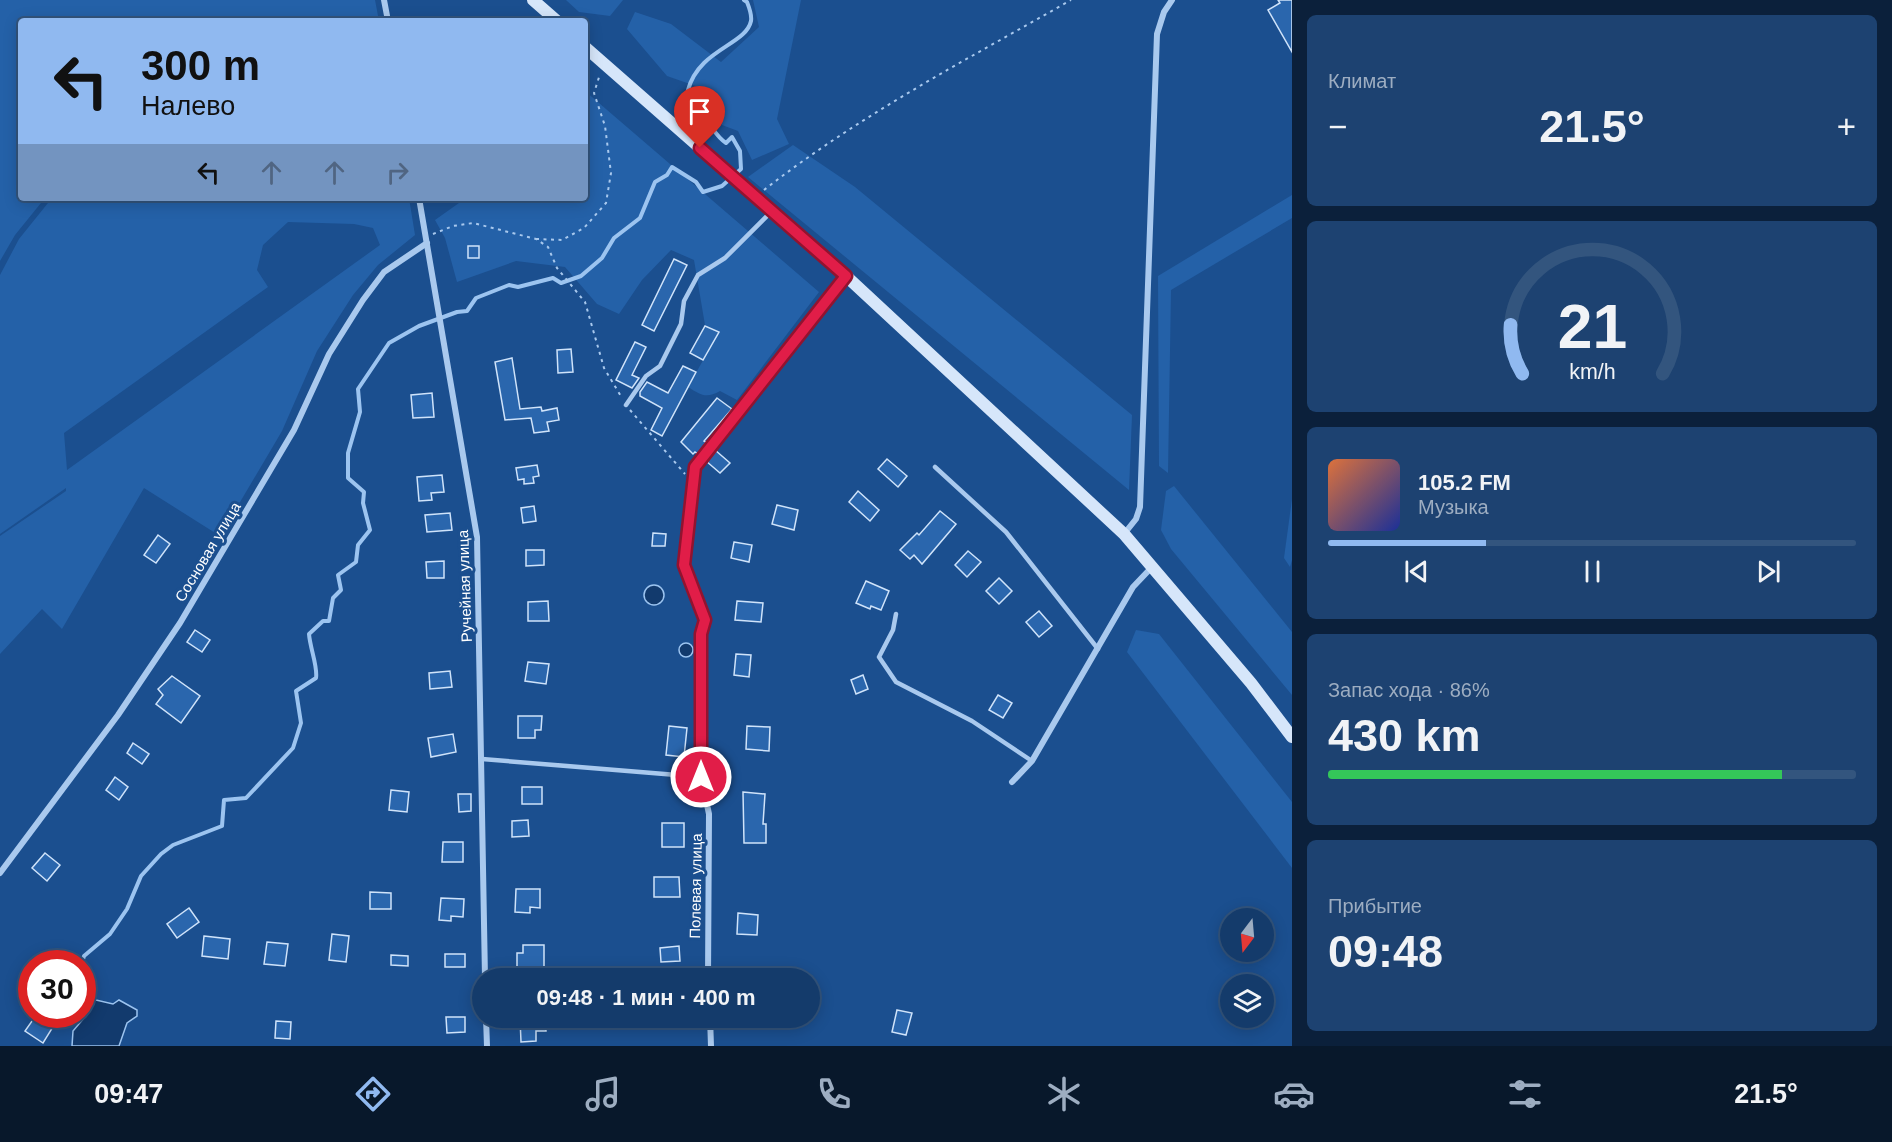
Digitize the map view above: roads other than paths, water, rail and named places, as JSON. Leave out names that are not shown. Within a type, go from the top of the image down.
[{"type":"main road","points":[[533,0],[553,18]]},
{"type":"main road","points":[[588,50],[846,276],[1124,534],[1251,683],[1292,737]]},
{"type":"street","points":[[384,0],[387,18]]},
{"type":"street","points":[[1124,534],[1136,519],[1140,507],[1157,34],[1164,12],[1172,0]]},
{"type":"street","name":"Ручейная улица","points":[[420,201],[477,537],[485,968]]},
{"type":"street","name":"Сосновая улица","points":[[0,873],[111,724],[180,623],[294,430],[329,354],[363,300],[384,272],[426,240]]},
{"type":"street","name":"Полевая улица","points":[[708,968],[709,814],[701,777],[701,634],[705,620],[684,565],[695,467],[846,276]]},
{"type":"street","points":[[1012,782],[1032,760],[1133,587],[1152,567]]},
{"type":"street","points":[[486,1028],[487,1046]]},
{"type":"street","points":[[710,1028],[711,1046]]},
{"type":"lane","points":[[626,405],[646,376],[660,366],[681,324],[684,300],[698,275],[725,258],[772,211]]},
{"type":"lane","points":[[935,467],[1006,532],[1098,649]]},
{"type":"lane","points":[[896,614],[893,630],[879,657],[896,682],[972,721],[1032,760]]},
{"type":"lane","points":[[482,759],[701,777]]},
{"type":"waterway","points":[[91,950],[110,934],[127,909],[141,876],[161,854],[173,845],[222,826],[224,800],[246,798],[293,748],[301,723],[296,691],[316,678],[309,634],[323,621],[329,621],[333,598],[341,590],[338,575],[356,562],[358,545],[370,530],[363,503],[364,492],[348,478],[348,453],[360,412],[358,389],[389,343],[419,326],[457,312],[467,311],[476,298],[509,285],[518,287],[553,278],[561,283],[581,276],[602,258],[614,238],[640,218],[655,182],[667,175],[672,167],[696,182],[703,192],[722,186],[741,169],[740,151],[732,137],[726,143],[721,139],[688,90],[702,65],[747,29],[751,16],[747,2],[744,0]]}]
